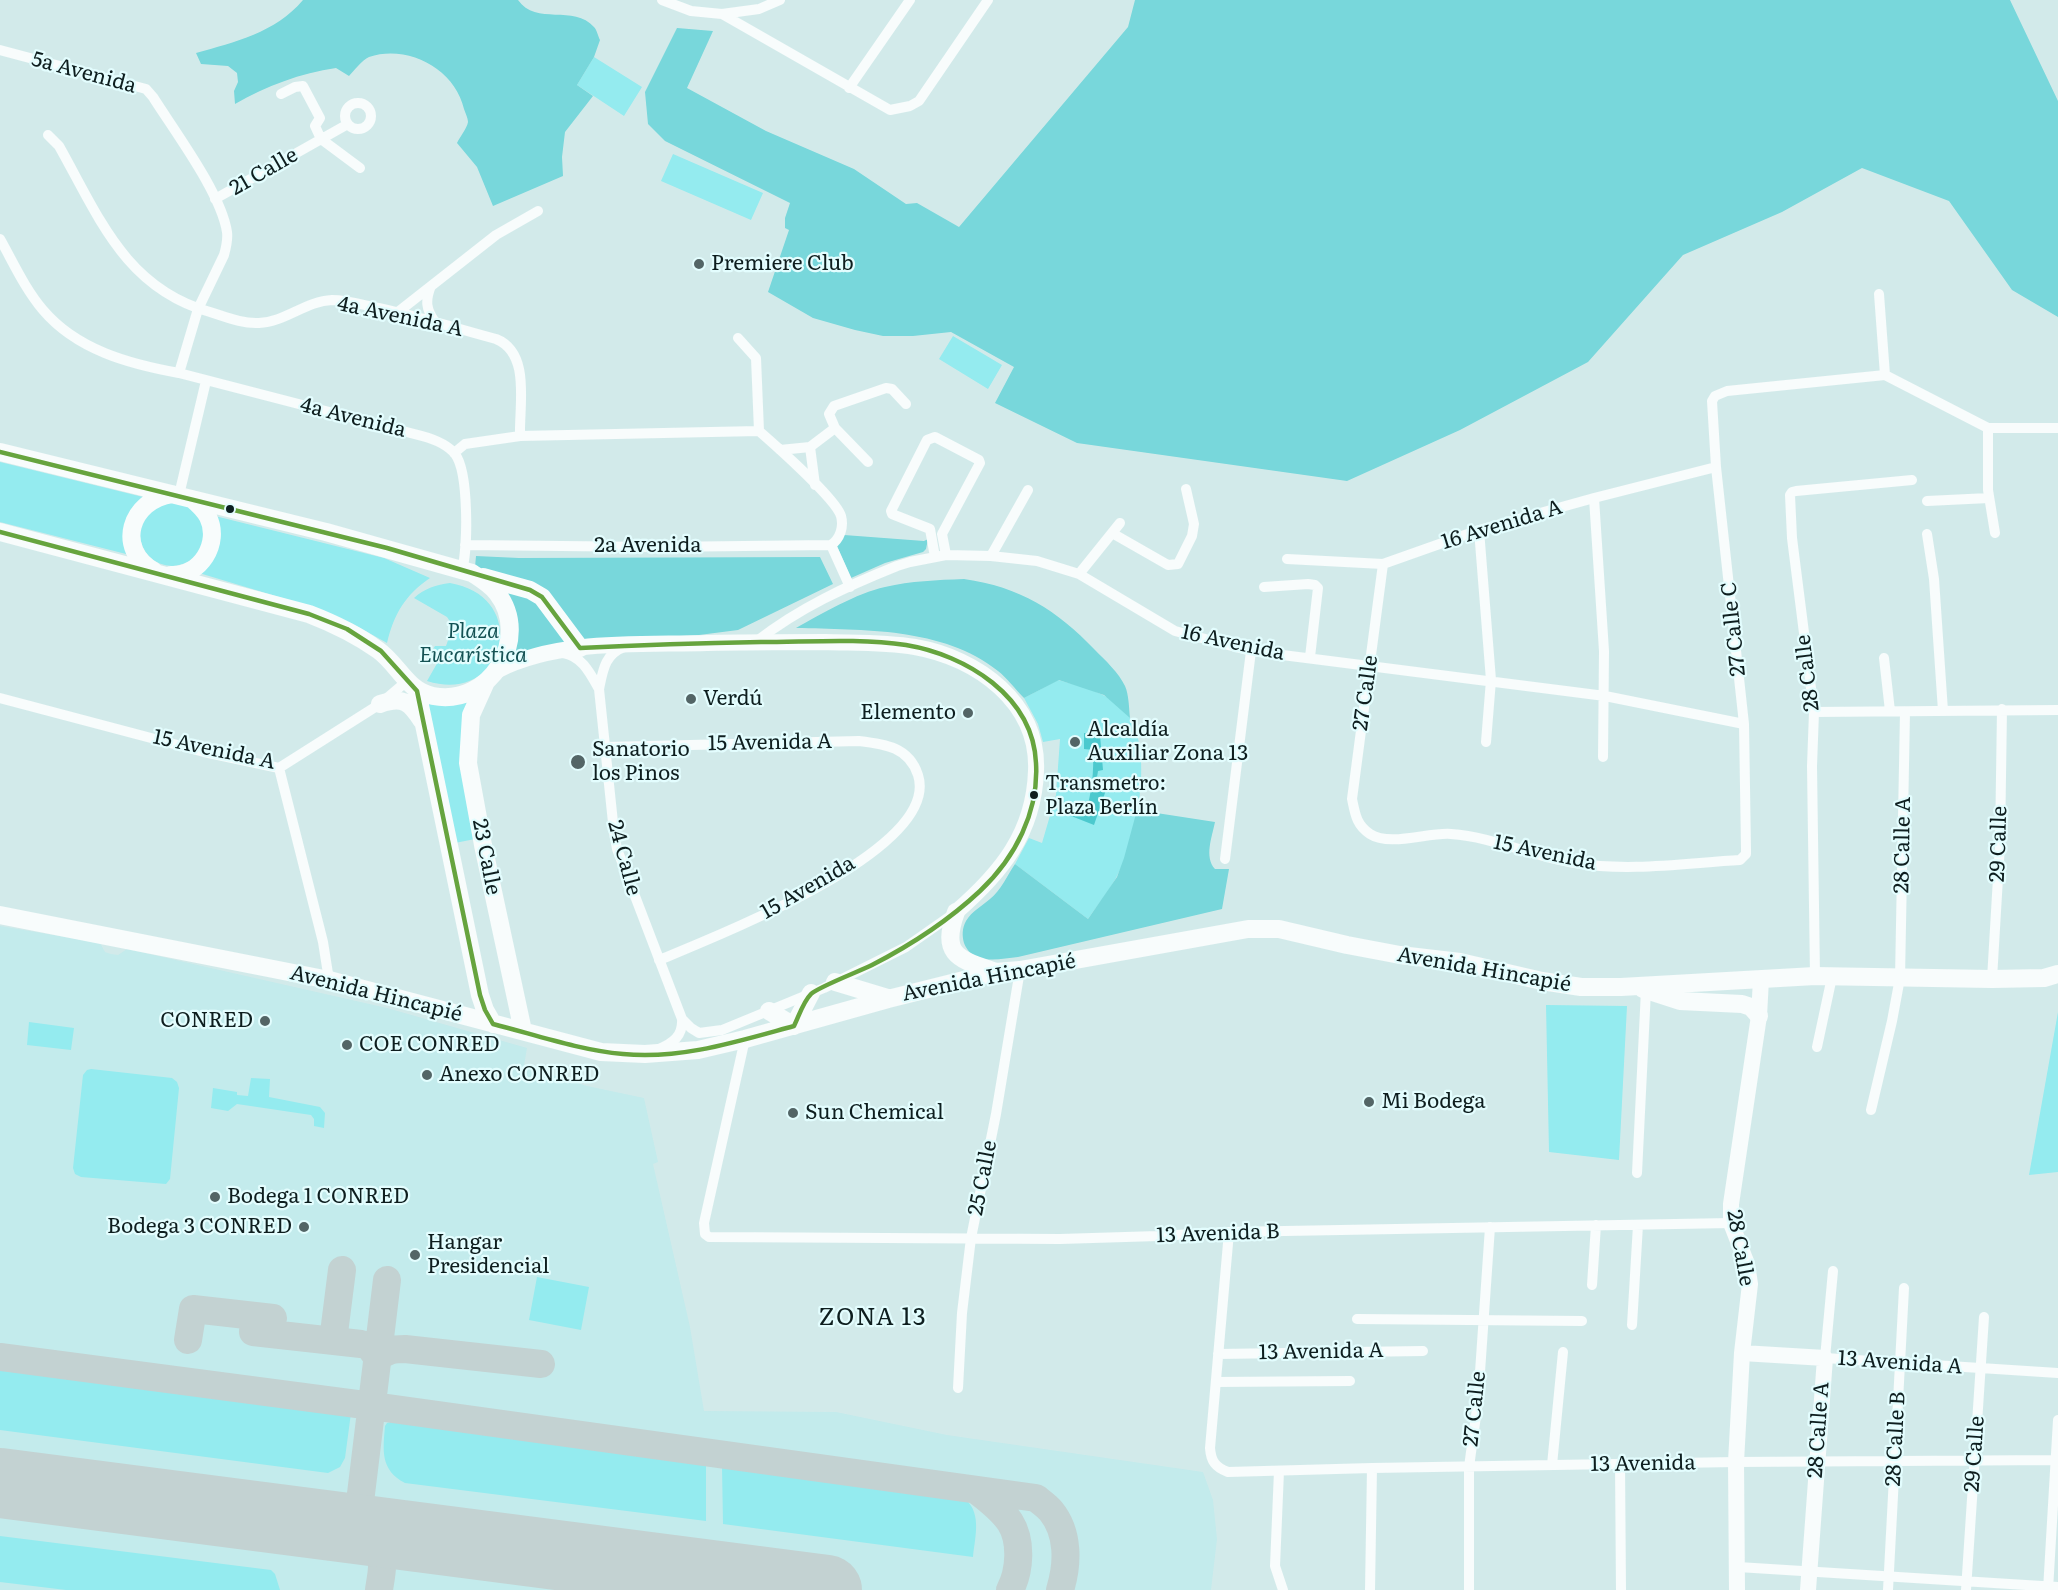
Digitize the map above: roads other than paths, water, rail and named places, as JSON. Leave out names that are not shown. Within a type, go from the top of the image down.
[{"type":"main road","points":[[0,452],[387,548],[537,593],[580,648]]},
{"type":"main road","points":[[160,496],[181,496],[202,507],[209,518],[212,543],[203,560],[188,572],[176,575],[159,573],[139,559],[134,548],[133,522],[148,502],[160,496]]},
{"type":"main road","points":[[0,532],[309,614],[347,629],[381,651],[412,686],[432,696],[448,697],[464,694],[485,684],[498,670],[506,656],[510,640],[505,608],[497,593],[486,582],[462,570]]},
{"type":"main road","points":[[498,670],[517,661],[580,648],[756,642],[879,643],[917,647],[957,660],[996,683],[1023,714],[1034,741],[1036,760],[1034,795],[1023,831],[1013,850],[993,878],[956,912],[949,937],[953,950],[960,957],[996,972]]},
{"type":"main road","name":"23 Calle","points":[[485,684],[471,715],[468,763],[523,1031]]},
{"type":"main road","name":"23 Calle","points":[[412,686],[424,724],[480,995],[493,1024]]},
{"type":"main road","points":[[380,704],[394,700],[406,702],[424,724]]},
{"type":"main road","points":[[450,851],[483,845]]},
{"type":"main road","name":"Avenida Hincapié","points":[[0,915],[328,981],[601,1052],[645,1054],[698,1050],[996,972],[1020,970],[1264,928],[1279,929],[1400,955],[1460,962],[1581,987],[1823,977],[2044,978],[2058,974]]},
{"type":"main road","name":"28 Calle","points":[[1737,1590],[1736,1462],[1742,1353],[1750,1284],[1749,1272],[1731,1223],[1731,1204],[1759,1017],[1761,979]]},
{"type":"main road","points":[[835,982],[888,999]]},
{"type":"main road","points":[[1623,987],[1646,990],[1680,1001],[1742,1004],[1751,1007],[1759,1017]]},
{"type":"main road","points":[[769,1011],[794,1026],[812,993]]},
{"type":"main road","points":[[458,1015],[472,1007],[480,995]]},
{"type":"main road","name":"13 Avenida A","points":[[1742,1353],[1825,1358]]},
{"type":"main road","name":"28 Calle A","points":[[1808,1590],[1825,1358]]},
{"type":"street","points":[[662,0],[691,11],[722,14],[759,9],[780,0]]},
{"type":"street","points":[[849,88],[910,0]]},
{"type":"street","points":[[722,14],[890,110],[910,106],[918,101],[988,0]]},
{"type":"street","name":"5a Avenida","points":[[0,50],[146,90],[174,130],[215,199]]},
{"type":"street","points":[[281,94],[303,86],[320,118],[315,126],[321,139],[360,168]]},
{"type":"street","name":"21 Calle","points":[[179,373],[198,309],[226,247],[226,226],[215,199],[348,124]]},
{"type":"street","name":"4a Avenida A","points":[[48,135],[59,147],[114,244],[130,265],[150,283],[198,309],[237,321],[257,323],[279,319],[313,304],[333,300],[398,312],[508,344],[514,351],[519,368],[520,436]]},
{"type":"street","points":[[398,312],[496,235],[538,211]]},
{"type":"street","name":"4a Avenida","points":[[0,238],[28,289],[42,309],[57,325],[94,349],[138,365],[179,373],[432,438],[454,453]]},
{"type":"street","points":[[431,286],[426,302],[429,314],[435,322]]},
{"type":"street","points":[[1879,294],[1885,375],[1988,428],[2058,428]]},
{"type":"street","points":[[738,338],[752,352],[757,363],[759,431]]},
{"type":"street","name":"27 Calle C","points":[[1740,860],[1746,854],[1744,724],[1711,405],[1715,396],[1727,392],[1885,375]]},
{"type":"street","points":[[181,496],[206,381]]},
{"type":"street","points":[[868,462],[835,428],[829,417],[832,408],[883,389],[892,389],[906,404]]},
{"type":"street","points":[[780,450],[810,447],[835,428]]},
{"type":"street","points":[[1988,428],[1989,498],[1995,533]]},
{"type":"street","points":[[462,570],[457,558],[465,548],[464,483],[461,468],[454,453],[465,444],[520,436],[759,431],[830,500],[841,516],[841,532],[831,545],[850,587]]},
{"type":"street","points":[[930,437],[935,437],[979,460],[980,463],[942,534],[941,556],[930,529],[892,514],[891,510],[930,437]]},
{"type":"street","points":[[810,447],[815,485]]},
{"type":"street","name":"16 Avenida A","points":[[1287,559],[1383,564],[1479,530],[1716,467]]},
{"type":"street","name":"28 Calle","points":[[1817,1047],[1823,977],[1812,765],[1814,712],[1795,560],[1790,495],[1796,491],[1912,480]]},
{"type":"street","points":[[1112,533],[1168,565],[1178,564],[1192,536],[1194,524],[1186,489]]},
{"type":"street","points":[[992,556],[1028,490]]},
{"type":"street","points":[[1594,498],[1604,651],[1603,757]]},
{"type":"street","points":[[1927,501],[1989,498]]},
{"type":"street","points":[[1079,574],[1120,523]]},
{"type":"street","points":[[1479,530],[1491,680],[1486,742]]},
{"type":"street","points":[[1928,534],[1934,579],[1943,711]]},
{"type":"street","name":"2a Avenida","points":[[465,548],[831,545]]},
{"type":"street","name":"16 Avenida","points":[[756,642],[783,621],[814,603],[903,564],[941,556],[992,556],[1037,561],[1079,574],[1174,631],[1251,651],[1605,696],[1744,724]]},
{"type":"street","name":"27 Calle","points":[[1357,822],[1352,799],[1383,564]]},
{"type":"street","points":[[1264,587],[1308,584],[1318,588],[1310,657]]},
{"type":"street","name":"24 Calle","points":[[627,645],[615,651],[608,658],[602,672],[599,689],[617,849],[659,960],[682,1019],[699,1034],[722,1030],[769,1011]]},
{"type":"street","points":[[1225,859],[1251,651]]},
{"type":"street","name":"24 Calle","points":[[555,653],[570,654],[577,658],[587,668],[599,689]]},
{"type":"street","points":[[1884,658],[1890,711]]},
{"type":"street","name":"15 Avenida A","points":[[0,698],[204,752],[279,768],[412,686]]},
{"type":"street","name":"29 Calle","points":[[1992,979],[2000,844],[2002,709]]},
{"type":"street","points":[[1814,712],[2058,710]]},
{"type":"street","name":"28 Calle A","points":[[1870,1110],[1900,978],[1905,712]]},
{"type":"street","name":"15 Avenida A","points":[[606,747],[859,741],[902,751],[913,763],[919,777]]},
{"type":"street","points":[[279,768],[323,942],[328,981]]},
{"type":"street","name":"15 Avenida","points":[[659,960],[778,909],[837,877],[881,843],[906,820],[916,805],[920,789],[919,777]]},
{"type":"street","name":"15 Avenida","points":[[1357,822],[1370,834],[1384,839],[1450,834],[1507,845],[1574,863],[1601,866],[1740,860]]},
{"type":"street","points":[[769,1011],[881,961],[906,947],[956,912]]},
{"type":"street","name":"25 Calle","points":[[958,1388],[962,1313],[971,1238],[996,1114],[1020,970]]},
{"type":"street","points":[[1637,1173],[1646,990]]},
{"type":"street","points":[[645,1054],[670,1045],[677,1038],[682,1019]]},
{"type":"street","name":"13 Avenida B","points":[[745,1039],[704,1223],[705,1234],[709,1237],[1093,1238],[1229,1232],[1731,1223]]},
{"type":"street","points":[[1592,1285],[1596,1225]]},
{"type":"street","points":[[1632,1325],[1638,1225]]},
{"type":"street","name":"27 Calle","points":[[1469,1590],[1469,1467],[1478,1401],[1490,1227]]},
{"type":"street","points":[[1229,1232],[1216,1382],[1350,1381]]},
{"type":"street","name":"28 Calle A","points":[[1825,1358],[1833,1271]]},
{"type":"street","name":"28 Calle B","points":[[1888,1590],[1904,1288]]},
{"type":"street","name":"29 Calle","points":[[1966,1586],[1984,1317]]},
{"type":"street","name":"13 Avenida A","points":[[1357,1319],[1581,1321]]},
{"type":"street","name":"13 Avenida A","points":[[1218,1354],[1423,1352]]},
{"type":"street","points":[[1552,1466],[1563,1353]]},
{"type":"street","name":"13 Avenida A","points":[[1825,1358],[2058,1373]]},
{"type":"street","name":"13 Avenida","points":[[1216,1382],[1210,1455],[1216,1466],[1228,1472],[1736,1462],[2057,1460]]},
{"type":"street","points":[[1738,1567],[1888,1576],[1966,1586],[2051,1588],[2058,1420]]},
{"type":"street","points":[[1620,1464],[1621,1590]]},
{"type":"street","points":[[1370,1590],[1372,1468]]},
{"type":"street","points":[[1279,1471],[1275,1566],[1283,1590]]},
{"type":"place","name":"Premiere Club","points":[[699,264]]},
{"type":"place","name":"Verdú","points":[[691,699]]},
{"type":"place","name":"Elemento","points":[[968,713]]},
{"type":"place","name":"Alcaldía Auxiliar Zona 13","points":[[1075,742]]},
{"type":"place","name":"Sanatorio los Pinos","points":[[578,762]]},
{"type":"place","name":"Transmetro: Plaza Berlín","points":[[1034,795]]},
{"type":"place","name":"CONRED","points":[[265,1021]]},
{"type":"place","name":"COE CONRED","points":[[347,1045]]},
{"type":"place","name":"Anexo CONRED","points":[[427,1075]]},
{"type":"place","name":"Mi Bodega","points":[[1369,1102]]},
{"type":"place","name":"Sun Chemical","points":[[793,1113]]},
{"type":"place","name":"Bodega 1 CONRED","points":[[215,1197]]},
{"type":"place","name":"Bodega 3 CONRED","points":[[304,1227]]},
{"type":"place","name":"Hangar Presidencial","points":[[415,1255]]},
{"type":"district","name":"ZONA 13","points":[[873,1318]]},
{"type":"park label","name":"Plaza Eucarística","points":[[473,644]]}]
